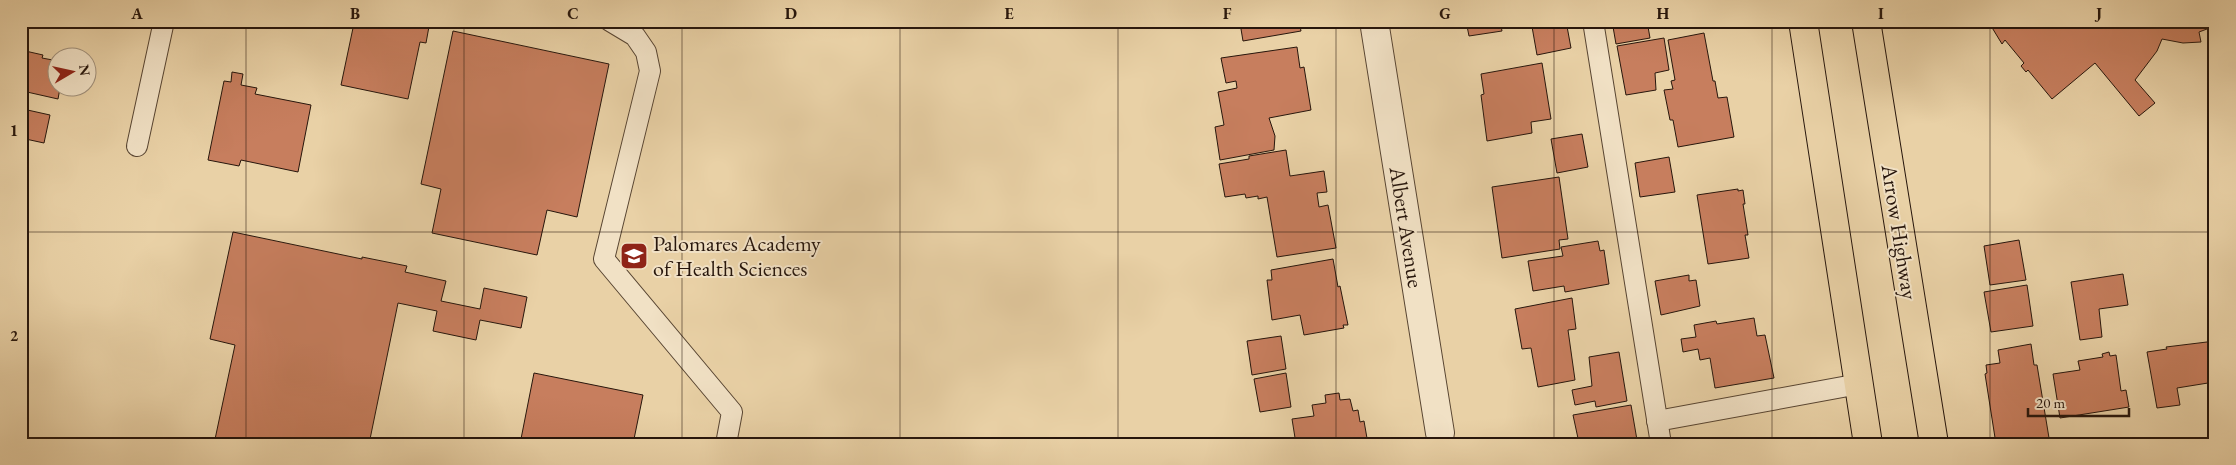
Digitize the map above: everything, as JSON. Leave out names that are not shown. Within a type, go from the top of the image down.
[{"type":"main road","points":[[1803,21],[1868,444]]},
{"type":"main road","name":"Arrow Highway","points":[[1866,21],[1934,444]]},
{"type":"street","name":"Albert Avenue","points":[[1374,21],[1441,439]]},
{"type":"lane","points":[[137,146],[164,21]]},
{"type":"lane","points":[[610,21],[635,36],[646,52],[650,72],[604,260],[732,412],[726,444]]},
{"type":"lane","points":[[1594,21],[1661,444]]},
{"type":"lane","points":[[1657,421],[1859,384]]},
{"type":"building","points":[[349,21],[430,21],[426,43],[420,42],[408,99],[341,85],[353,28],[348,27]]},
{"type":"building","points":[[1226,21],[1299,21],[1301,31],[1243,41],[1240,23],[1226,25]]},
{"type":"building","points":[[1466,21],[1500,21],[1502,31],[1469,36]]},
{"type":"building","points":[[1531,21],[1566,21],[1571,48],[1537,55]]},
{"type":"building","points":[[1612,21],[1647,21],[1650,38],[1616,44]]},
{"type":"building","points":[[1988,21],[2206,21],[2207,29],[2199,32],[2201,42],[2183,43],[2162,39],[2157,51],[2135,80],[2155,103],[2139,116],[2095,63],[2052,99],[2028,70],[2026,72],[2021,66],[2024,63],[2005,40],[2002,44]]},
{"type":"building","points":[[453,31],[609,64],[577,217],[547,210],[537,255],[432,233],[441,189],[421,184]]},
{"type":"building","points":[[1704,33],[1713,81],[1715,81],[1718,98],[1727,97],[1734,137],[1678,147],[1673,120],[1670,120],[1664,90],[1673,89],[1671,81],[1675,80],[1668,40]]},
{"type":"building","points":[[1664,38],[1669,70],[1655,73],[1656,90],[1626,95],[1617,46]]},
{"type":"building","points":[[1297,47],[1300,68],[1304,67],[1311,110],[1269,118],[1275,136],[1274,150],[1220,160],[1215,127],[1224,125],[1218,92],[1237,88],[1236,81],[1226,83],[1221,58]]},
{"type":"building","points":[[21,50],[43,55],[42,58],[48,59],[48,97],[27,92],[23,109],[50,115],[44,143],[21,138]]},
{"type":"building","points":[[1542,63],[1551,119],[1531,122],[1532,133],[1487,141],[1481,95],[1484,94],[1481,74]]},
{"type":"building","points":[[232,72],[243,74],[241,85],[257,88],[255,94],[311,105],[298,172],[241,160],[239,166],[208,160],[224,81],[231,82]]},
{"type":"building","points":[[1582,134],[1588,167],[1557,173],[1551,139]]},
{"type":"building","points":[[1286,150],[1290,176],[1324,171],[1327,192],[1317,193],[1319,207],[1328,205],[1336,248],[1277,257],[1267,197],[1258,199],[1258,196],[1246,198],[1245,194],[1225,197],[1219,164],[1249,159],[1249,156]]},
{"type":"building","points":[[1669,157],[1675,192],[1640,197],[1635,163]]},
{"type":"building","points":[[1559,177],[1568,239],[1559,240],[1560,249],[1502,258],[1492,187]]},
{"type":"building","points":[[1738,189],[1738,191],[1743,190],[1745,204],[1743,204],[1748,235],[1745,235],[1749,258],[1708,264],[1697,195]]},
{"type":"building","points":[[233,232],[362,259],[362,257],[407,266],[405,272],[446,281],[441,301],[480,309],[484,288],[527,297],[521,328],[480,320],[476,340],[433,331],[437,311],[398,303],[369,444],[214,444],[235,345],[210,339]]},
{"type":"building","points":[[2019,240],[2026,280],[1990,285],[1984,246]]},
{"type":"building","points":[[1598,241],[1600,251],[1604,250],[1609,284],[1565,292],[1564,286],[1533,291],[1528,261],[1563,256],[1561,247]]},
{"type":"building","points":[[1333,259],[1348,325],[1343,325],[1344,328],[1304,335],[1300,315],[1272,320],[1267,280],[1272,280],[1271,270]]},
{"type":"building","points":[[2123,274],[2128,305],[2099,309],[2102,337],[2080,340],[2071,282]]},
{"type":"building","points":[[1689,275],[1689,281],[1696,280],[1700,306],[1661,315],[1655,281]]},
{"type":"building","points":[[2027,285],[2033,326],[1991,332],[1984,292]]},
{"type":"building","points":[[1572,298],[1576,329],[1568,330],[1575,380],[1538,387],[1531,348],[1522,349],[1515,309]]},
{"type":"building","points":[[1754,318],[1757,336],[1765,335],[1774,378],[1715,388],[1710,358],[1700,360],[1698,349],[1683,352],[1681,339],[1696,337],[1694,325],[1716,321],[1717,324]]},
{"type":"building","points":[[1281,336],[1286,369],[1252,375],[1247,341]]},
{"type":"building","points":[[2215,341],[2215,384],[2208,385],[2208,383],[2177,388],[2180,405],[2157,408],[2147,352],[2167,349],[2166,347]]},
{"type":"building","points":[[2031,344],[2034,365],[2037,365],[2050,444],[1996,444],[1985,374],[1987,373],[1986,365],[2000,363],[1998,350]]},
{"type":"building","points":[[1619,352],[1627,401],[1596,407],[1595,401],[1575,405],[1572,390],[1592,386],[1589,357]]},
{"type":"building","points":[[2109,352],[2110,356],[2116,355],[2121,391],[2126,390],[2129,407],[2060,418],[2053,374],[2080,370],[2078,361],[2103,357],[2102,354]]},
{"type":"building","points":[[534,373],[643,395],[633,444],[520,444]]},
{"type":"building","points":[[1286,373],[1291,407],[1260,412],[1254,379]]},
{"type":"building","points":[[1339,393],[1340,400],[1350,399],[1353,411],[1358,410],[1360,422],[1364,421],[1368,444],[1296,444],[1292,419],[1314,416],[1312,405],[1326,403],[1325,395]]},
{"type":"building","points":[[1631,405],[1637,440],[1614,444],[1576,444],[1579,443],[1573,415]]},
{"type":"place","name":"Palomares Academy of Health Sciences","points":[[634,256]]}]
